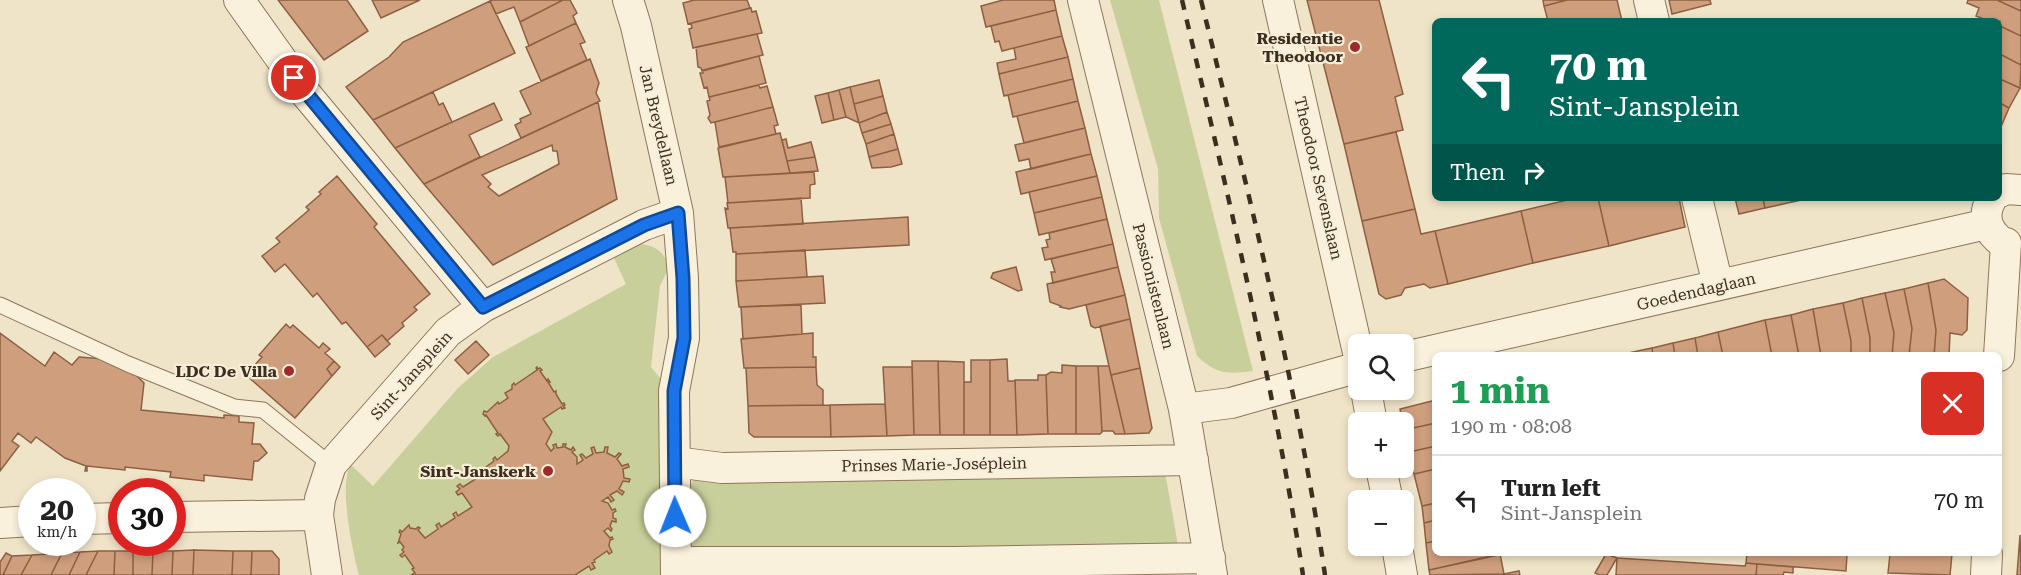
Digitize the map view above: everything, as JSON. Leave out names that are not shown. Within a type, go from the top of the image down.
[{"type":"street","points":[[239,0],[306,94],[483,307]]},
{"type":"street","name":"Jan Breydellaan","points":[[628,0],[636,26],[678,213],[683,278],[684,338],[674,391],[676,568]]},
{"type":"street","name":"Passionistenlaan","points":[[1083,0],[1184,410],[1211,566]]},
{"type":"street","name":"Theodoor Sevenslaan","points":[[1278,0],[1354,334]]},
{"type":"street","points":[[1649,0],[1653,18]]},
{"type":"street","points":[[2002,192],[2016,188],[2021,190]]},
{"type":"street","points":[[1698,201],[1718,285]]},
{"type":"street","name":"Sint-Jansplein","points":[[318,515],[320,499],[331,465],[448,332],[483,307],[644,225],[678,213]]},
{"type":"street","points":[[1999,352],[2002,227]]},
{"type":"street","name":"Goedendaglaan","points":[[1414,355],[1718,285],[2002,227]]},
{"type":"street","points":[[1184,410],[1231,402],[1348,371]]},
{"type":"street","name":"Prinses Marie-Joséplein","points":[[675,462],[722,468],[1193,460]]},
{"type":"street","points":[[186,517],[318,515],[327,575]]},
{"type":"street","points":[[0,523],[18,522]]},
{"type":"street","points":[[1399,556],[1402,575]]},
{"type":"street","points":[[1986,575],[1987,556]]},
{"type":"street","points":[[676,568],[954,562],[1211,566]]},
{"type":"lane","points":[[0,305],[149,373],[234,406],[263,410],[331,465]]},
{"type":"green space","points":[[1110,0],[1159,0],[1253,371],[1223,372],[1211,367],[1197,356],[1159,218],[1158,169]]},
{"type":"green space","points":[[642,244],[652,246],[659,251],[669,267],[660,286],[651,367],[660,378],[662,575],[359,575],[350,536],[346,502],[347,474],[351,465],[373,486],[458,388],[493,357],[626,284],[613,256]]},
{"type":"green space","points":[[1165,472],[1178,545],[1162,548],[692,549],[689,545],[688,489],[694,479]]},
{"type":"building","points":[[278,0],[347,0],[368,31],[324,60]]},
{"type":"building","points":[[372,0],[420,0],[381,18]]},
{"type":"building","points":[[563,0],[520,22],[514,7],[496,14],[490,1]]},
{"type":"building","points":[[563,0],[570,0],[577,13],[573,16],[576,23],[529,46],[520,22]]},
{"type":"building","points":[[694,0],[747,0],[750,8],[688,24],[683,3]]},
{"type":"building","points":[[1003,0],[1054,0],[1056,10],[986,27],[981,6]]},
{"type":"building","name":"Residentie Theodoor","points":[[1307,0],[1379,0],[1403,94],[1395,97],[1403,130],[1344,144]]},
{"type":"building","points":[[1543,0],[1567,0],[1544,6]]},
{"type":"building","points":[[1567,0],[1617,0],[1621,18],[1547,18],[1544,6]]},
{"type":"building","points":[[1669,0],[1710,0],[1711,4],[1672,14]]},
{"type":"building","points":[[1968,0],[1997,0],[2021,11],[2021,36],[2002,27],[2002,18],[1976,16],[1979,8],[1967,3]]},
{"type":"building","points":[[1997,0],[2021,0],[2021,11]]},
{"type":"building","points":[[490,1],[515,53],[373,120],[346,87],[389,57],[403,42]]},
{"type":"building","points":[[751,8],[752,12],[756,11],[762,33],[693,48],[689,29],[692,28],[691,23]]},
{"type":"building","points":[[1056,10],[1062,36],[1002,51],[999,41],[995,42],[991,26]]},
{"type":"building","points":[[576,23],[585,42],[580,44],[587,60],[541,81],[526,47]]},
{"type":"building","points":[[2002,27],[2021,36],[2021,65],[2002,55]]},
{"type":"building","points":[[757,34],[763,55],[702,71],[698,67],[696,47]]},
{"type":"building","points":[[1062,36],[1068,57],[999,74],[997,63],[1016,59],[1014,48]]},
{"type":"building","points":[[2002,55],[2021,65],[2020,88],[2002,80]]},
{"type":"building","points":[[759,56],[766,83],[709,97],[700,73],[703,73],[703,70]]},
{"type":"building","points":[[1068,57],[1073,79],[1004,96],[999,74]]},
{"type":"building","points":[[590,59],[599,83],[596,93],[600,101],[521,138],[515,125],[521,122],[520,119],[531,114],[520,91]]},
{"type":"building","points":[[1073,79],[1078,101],[1013,117],[1008,95]]},
{"type":"building","points":[[879,80],[883,96],[854,104],[850,87]]},
{"type":"building","points":[[2002,80],[2020,88],[2009,108],[2002,104]]},
{"type":"building","points":[[759,85],[760,88],[767,86],[773,107],[711,123],[708,118],[710,115],[707,101],[710,100],[709,97]]},
{"type":"building","points":[[850,87],[859,123],[846,117],[839,90]]},
{"type":"building","points":[[839,90],[846,117],[834,120],[828,93]]},
{"type":"building","points":[[433,92],[439,105],[443,103],[452,122],[395,148],[373,120]]},
{"type":"building","points":[[828,93],[834,120],[822,123],[815,96]]},
{"type":"building","points":[[883,96],[887,112],[859,123],[854,104]]},
{"type":"building","points":[[1078,101],[1085,128],[1024,143],[1017,116]]},
{"type":"building","points":[[598,102],[617,199],[493,265],[424,184]],"holes":[[[552,145],[553,151],[557,151],[559,164],[499,196],[488,187],[491,184],[482,175]]]},
{"type":"building","points":[[494,103],[502,120],[469,135],[480,157],[424,184],[395,148]]},
{"type":"building","points":[[2002,104],[2009,108],[2002,124]]},
{"type":"building","points":[[773,107],[778,125],[774,126],[776,134],[719,147],[715,122]]},
{"type":"building","points":[[887,112],[891,124],[862,133],[859,123]]},
{"type":"building","points":[[891,124],[894,134],[866,144],[862,133]]},
{"type":"building","points":[[1085,128],[1091,154],[1031,169],[1029,159],[1019,161],[1015,145]]},
{"type":"building","points":[[1396,132],[1415,209],[1362,221],[1344,144]]},
{"type":"building","points":[[780,133],[790,173],[723,177],[718,148]]},
{"type":"building","points":[[894,134],[898,149],[869,157],[866,144]]},
{"type":"building","points":[[786,139],[788,148],[811,142],[815,157],[787,161],[782,140]]},
{"type":"building","points":[[898,149],[902,164],[872,168],[869,157]]},
{"type":"building","points":[[1091,154],[1097,176],[1021,194],[1016,172]]},
{"type":"building","points":[[815,157],[818,171],[790,173],[787,161]]},
{"type":"building","points":[[814,172],[815,184],[810,185],[810,198],[728,203],[725,177]]},
{"type":"building","points":[[337,176],[377,224],[374,227],[430,294],[414,307],[417,310],[387,341],[382,335],[367,347],[346,322],[342,324],[317,293],[313,297],[285,264],[275,272],[262,256],[280,242],[276,238],[309,210],[306,207]]},
{"type":"building","points":[[1097,176],[1102,197],[1034,213],[1029,192]]},
{"type":"building","points":[[1102,197],[1107,219],[1039,235],[1034,213]]},
{"type":"building","points":[[801,198],[803,224],[728,228],[725,208],[728,209],[727,203]]},
{"type":"building","points":[[1563,201],[1599,201],[1609,246],[1533,263],[1521,211]]},
{"type":"building","points":[[1599,201],[1680,201],[1685,227],[1609,246]]},
{"type":"building","points":[[1736,201],[1764,201],[1765,208],[1739,214]]},
{"type":"building","points":[[1764,201],[1792,202],[1765,208]]},
{"type":"building","points":[[1415,209],[1421,234],[1435,231],[1448,284],[1430,288],[1424,284],[1405,288],[1401,295],[1386,299],[1379,294],[1362,221]]},
{"type":"building","points":[[1521,211],[1533,263],[1448,284],[1435,231]]},
{"type":"building","points":[[908,217],[909,245],[736,254],[733,252],[730,228]]},
{"type":"building","points":[[1107,219],[1113,244],[1045,260],[1042,248],[1048,247],[1046,240],[1050,239],[1049,233]]},
{"type":"building","points":[[1113,244],[1118,267],[1053,283],[1051,272],[1055,272],[1051,259]]},
{"type":"building","points":[[805,250],[807,277],[736,281],[736,254]]},
{"type":"building","points":[[1016,267],[1022,290],[1018,291],[991,278],[993,273]]},
{"type":"building","points":[[1118,267],[1125,295],[1069,309],[1050,302],[1047,284]]},
{"type":"building","points":[[823,276],[825,303],[739,307],[736,281]]},
{"type":"building","points":[[1944,279],[1968,298],[1967,330],[1962,335],[1950,333],[1949,352],[1934,352],[1936,330],[1928,283]]},
{"type":"building","points":[[1928,283],[1936,330],[1934,352],[1909,352],[1912,328],[1904,289]]},
{"type":"building","points":[[1904,289],[1912,328],[1909,352],[1892,352],[1894,333],[1885,293]]},
{"type":"building","points":[[1885,293],[1894,333],[1892,352],[1870,352],[1870,338],[1862,298]]},
{"type":"building","points":[[1125,295],[1130,319],[1095,328],[1091,326],[1086,305]]},
{"type":"building","points":[[1862,298],[1870,338],[1870,352],[1851,352],[1843,303]]},
{"type":"building","points":[[1843,303],[1851,352],[1820,352],[1813,309]]},
{"type":"building","points":[[801,305],[802,334],[743,339],[741,307]]},
{"type":"building","points":[[1813,309],[1820,352],[1798,352],[1791,315]]},
{"type":"building","points":[[1791,315],[1798,352],[1771,352],[1765,320]]},
{"type":"building","points":[[1130,319],[1140,368],[1111,375],[1100,326]]},
{"type":"building","points":[[1765,320],[1771,352],[1722,352],[1718,332]]},
{"type":"building","name":"LDC De Villa","points":[[286,324],[290,328],[293,325],[319,348],[323,343],[330,349],[325,353],[334,361],[327,369],[332,376],[295,418],[246,375],[262,357],[259,355]]},
{"type":"building","points":[[1718,332],[1722,352],[1697,352],[1695,338]]},
{"type":"building","points":[[0,333],[45,366],[54,352],[72,365],[79,357],[104,359],[135,374],[144,383],[141,410],[224,418],[224,415],[239,416],[239,422],[254,423],[252,444],[260,444],[267,453],[258,461],[254,461],[252,480],[204,475],[204,481],[170,477],[171,472],[125,467],[125,470],[87,466],[87,471],[85,471],[86,466],[65,458],[36,437],[31,443],[18,433],[12,441],[19,446],[0,471]]},
{"type":"building","points":[[813,333],[813,357],[816,357],[816,367],[744,368],[741,339]]},
{"type":"building","points":[[382,335],[390,344],[375,357],[367,347]]},
{"type":"building","points":[[1695,338],[1697,352],[1674,352],[1673,343]]},
{"type":"building","points":[[476,341],[489,355],[468,374],[455,360]]},
{"type":"building","points":[[1673,343],[1674,352],[1652,352],[1652,348]]},
{"type":"building","points":[[1652,348],[1652,352],[1633,352]]},
{"type":"building","points":[[1007,359],[1008,381],[1015,381],[1017,435],[990,435],[990,360]]},
{"type":"building","points":[[971,360],[990,360],[990,435],[964,435],[964,382],[971,382]]},
{"type":"building","points":[[334,361],[340,367],[332,376],[327,369]]},
{"type":"building","points":[[912,361],[938,361],[940,435],[914,435]]},
{"type":"building","points":[[938,361],[964,362],[964,435],[940,435]]},
{"type":"building","points":[[1062,365],[1076,366],[1076,434],[1048,434],[1046,375],[1051,372],[1062,373]]},
{"type":"building","points":[[1076,366],[1098,366],[1102,432],[1100,434],[1076,434]]},
{"type":"building","points":[[1098,366],[1109,366],[1125,434],[1102,431]]},
{"type":"building","name":"Sint-Janskerk","points":[[537,367],[542,370],[540,371],[550,382],[548,382],[554,392],[556,391],[562,404],[565,405],[563,406],[565,408],[561,407],[543,419],[552,432],[546,444],[551,451],[554,448],[553,445],[556,444],[557,448],[563,447],[563,444],[571,450],[573,447],[575,450],[572,452],[577,457],[577,464],[583,460],[580,455],[586,458],[593,454],[591,448],[594,447],[596,453],[604,452],[605,447],[608,447],[607,453],[615,457],[621,454],[617,459],[622,466],[628,464],[629,467],[623,469],[624,478],[630,479],[629,482],[623,481],[619,489],[624,492],[622,495],[617,491],[610,495],[614,500],[611,502],[608,497],[602,501],[608,503],[612,510],[616,511],[613,513],[613,518],[616,522],[612,521],[611,531],[608,528],[604,531],[613,539],[610,540],[609,546],[612,552],[609,554],[607,551],[594,560],[595,562],[592,563],[595,568],[591,570],[589,566],[575,575],[411,575],[415,573],[412,569],[414,568],[405,555],[402,557],[400,555],[404,552],[402,550],[404,547],[400,542],[398,543],[400,530],[402,532],[409,525],[410,528],[418,527],[425,538],[438,529],[436,525],[439,523],[441,527],[455,518],[453,514],[456,512],[458,516],[472,507],[462,493],[458,495],[456,492],[460,489],[457,486],[460,484],[463,487],[477,478],[474,474],[476,468],[483,469],[494,461],[495,457],[497,460],[508,451],[509,446],[500,434],[498,436],[496,434],[498,433],[483,414],[484,411],[487,412],[498,402],[499,404],[508,398],[505,393],[512,389],[512,385],[537,370]]},
{"type":"building","points":[[816,367],[817,385],[823,390],[823,405],[748,406],[746,368]]},
{"type":"building","points":[[883,367],[912,367],[914,435],[887,436]]},
{"type":"building","points":[[1140,368],[1152,428],[1149,433],[1125,434],[1111,375]]},
{"type":"building","points":[[1038,375],[1046,375],[1048,434],[1017,435],[1015,380],[1038,380]]},
{"type":"building","points":[[1432,401],[1432,424],[1414,428],[1414,412],[1401,412],[1400,409]]},
{"type":"building","points":[[885,404],[887,436],[831,437],[830,405]]},
{"type":"building","points":[[830,405],[831,437],[754,437],[749,433],[748,406]]},
{"type":"building","points":[[1432,424],[1432,447],[1414,451],[1414,428]]},
{"type":"building","points":[[1432,447],[1432,470],[1414,474],[1414,451]]},
{"type":"building","points":[[1432,470],[1432,504],[1422,506],[1414,474]]},
{"type":"building","points":[[1432,504],[1432,521],[1424,523],[1422,506]]},
{"type":"building","points":[[1432,521],[1432,542],[1426,543],[1424,523]]},
{"type":"building","points":[[2020,535],[2021,575],[2017,575]]},
{"type":"building","points":[[1432,542],[1432,556],[1494,556],[1429,570],[1426,543]]},
{"type":"building","points":[[186,550],[194,550],[193,575],[172,575],[173,556],[186,556]]},
{"type":"building","points":[[194,550],[233,551],[232,575],[193,575]]},
{"type":"building","points":[[98,551],[108,551],[108,556],[115,556],[114,575],[86,575]]},
{"type":"building","points":[[233,551],[252,551],[251,575],[232,575]]},
{"type":"building","points":[[252,551],[272,551],[279,559],[279,575],[251,575]]},
{"type":"building","points":[[6,553],[12,556],[3,575],[0,575],[0,562]]},
{"type":"building","points":[[12,556],[31,556],[21,575],[3,575]]},
{"type":"building","points":[[31,556],[60,556],[51,575],[21,575]]},
{"type":"building","points":[[60,556],[78,556],[69,575],[51,575]]},
{"type":"building","points":[[78,556],[96,556],[86,575],[69,575]]},
{"type":"building","points":[[115,556],[133,556],[133,575],[114,575]]},
{"type":"building","points":[[133,556],[153,556],[152,575],[133,575]]},
{"type":"building","points":[[153,556],[173,556],[172,575],[152,575]]},
{"type":"building","points":[[1500,556],[1504,574],[1430,575],[1429,570]]},
{"type":"building","points":[[1605,556],[1617,558],[1607,575],[1595,573]]},
{"type":"building","points":[[1747,556],[1847,556],[1846,571],[1746,563]]},
{"type":"building","points":[[1890,556],[1952,556],[1950,575],[1888,573]]},
{"type":"building","points":[[1617,558],[1745,566],[1746,563],[1757,564],[1756,575],[1616,575]]},
{"type":"building","points":[[1757,564],[1793,567],[1793,573],[1756,575]]},
{"type":"building","points":[[1519,571],[1520,575],[1501,575],[1504,574]]},
{"type":"railway","points":[[1182,0],[1263,358],[1303,575]]},
{"type":"railway","points":[[1201,0],[1285,358],[1325,575]]},
{"type":"place","name":"Residentie Theodoor","points":[[1355,47]]},
{"type":"place","name":"LDC De Villa","points":[[289,371]]},
{"type":"place","name":"Sint-Janskerk","points":[[548,471]]},
{"type":"route","points":[[294,78],[483,307],[644,225],[678,213],[683,278],[684,338],[674,391],[675,516]]}]
